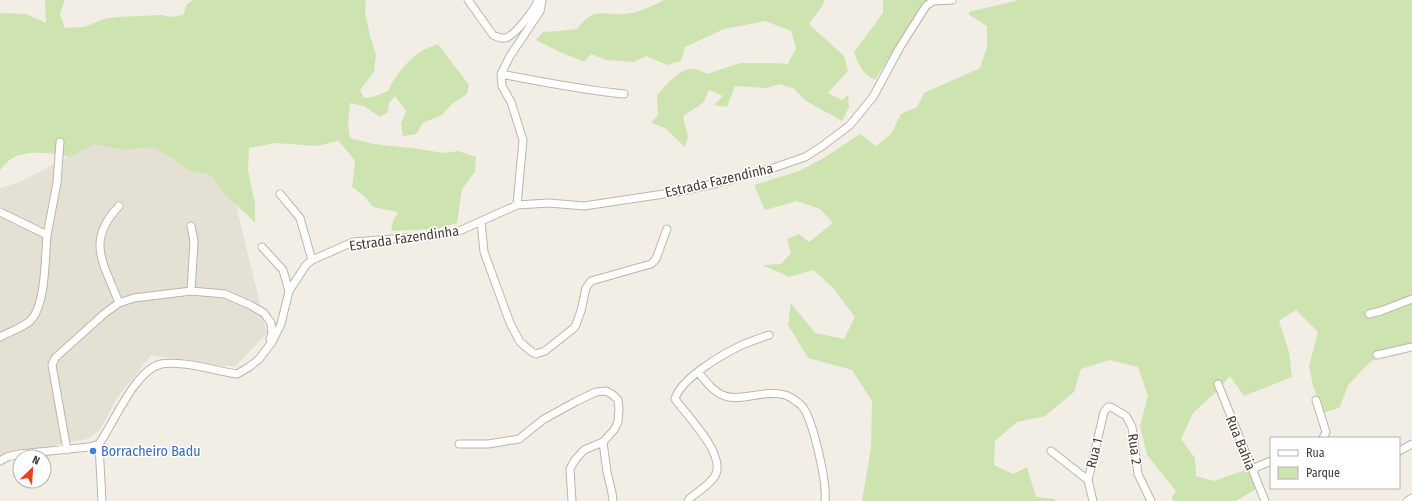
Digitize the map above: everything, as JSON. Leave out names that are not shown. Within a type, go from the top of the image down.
[{"type":"street","points":[[468,0],[493,35],[499,38],[506,38],[512,34],[527,18],[536,6],[538,0]]},
{"type":"street","points":[[517,205],[523,140],[511,102],[502,86],[501,74],[510,56],[540,10],[542,0]]},
{"type":"street","name":"Estrada Fazendinha","points":[[99,444],[133,388],[141,377],[152,367],[162,364],[176,364],[200,366],[237,374],[249,367],[259,359],[272,342],[281,324],[289,292],[306,265],[312,260],[353,242],[457,232],[517,205],[549,203],[584,206],[677,192],[718,183],[773,168],[805,157],[850,125],[873,97],[900,47],[926,6],[933,1],[952,0]]},
{"type":"street","points":[[501,74],[544,83],[624,94]]},
{"type":"street","points":[[0,337],[29,321],[37,312],[41,301],[47,235],[57,182],[60,142]]},
{"type":"street","points":[[280,194],[300,218],[312,260]]},
{"type":"street","points":[[119,206],[111,214],[104,226],[100,238],[99,248],[119,303]]},
{"type":"street","points":[[0,212],[47,235]]},
{"type":"street","points":[[481,222],[484,252],[510,323],[520,342],[536,354],[545,351],[575,327],[581,311],[586,288],[591,281],[651,264],[656,259],[667,229]]},
{"type":"street","points":[[191,226],[194,241],[191,291]]},
{"type":"street","points":[[262,247],[283,270],[289,292]]},
{"type":"street","points":[[66,450],[52,365],[55,358],[119,303],[134,298],[191,291],[225,294],[250,304],[264,313],[271,323],[272,333],[271,338],[249,367]]},
{"type":"street","points":[[1369,314],[1412,299]]},
{"type":"street","points":[[688,501],[710,483],[716,475],[718,466],[717,460],[710,445],[676,399],[677,394],[682,386],[716,359],[742,345],[768,335]]},
{"type":"street","points":[[1377,355],[1412,347]]},
{"type":"street","points":[[698,372],[717,392],[725,396],[736,397],[773,393],[786,395],[801,405],[807,415],[818,450],[826,491],[825,501]]},
{"type":"street","name":"Rua Bahia","points":[[1218,384],[1265,501]]},
{"type":"street","points":[[459,444],[488,444],[519,439],[544,419],[596,392],[606,392],[613,395],[618,400],[618,422],[603,442],[584,450],[574,460],[570,469],[572,501]]},
{"type":"street","points":[[1316,400],[1326,432],[1324,437]]},
{"type":"street","name":"Rua 1","points":[[1093,501],[1088,480],[1104,412],[1108,407]]},
{"type":"street","name":"Rua 2","points":[[1108,407],[1111,407],[1126,416],[1132,426],[1138,474],[1150,501]]},
{"type":"street","points":[[603,442],[613,501]]},
{"type":"street","points":[[0,461],[18,454],[66,450],[99,444],[102,501]]},
{"type":"street","points":[[1400,451],[1412,444]]},
{"type":"street","points":[[1051,451],[1088,480]]},
{"type":"street","points":[[1252,469],[1270,461]]},
{"type":"street","points":[[1407,501],[1412,498]]},
{"type":"shaded area","points":[[98,93],[221,143],[267,333],[236,366],[219,366],[151,355],[117,398],[100,430],[87,439],[37,449],[12,449],[12,454],[0,459],[0,188],[20,182],[76,153]]},
{"type":"green space","points":[[45,0],[65,0],[60,14],[65,28],[84,27],[104,19],[117,17],[161,15],[173,17],[183,15],[187,4],[194,0],[366,0],[365,11],[369,32],[376,55],[374,72],[360,90],[364,98],[373,97],[388,91],[398,74],[412,58],[423,50],[438,44],[469,85],[467,94],[452,104],[442,115],[423,123],[416,134],[403,136],[401,124],[406,111],[395,96],[389,103],[388,112],[380,117],[364,106],[350,103],[348,125],[350,138],[374,144],[443,153],[458,151],[476,157],[475,172],[462,189],[457,223],[435,229],[391,231],[393,221],[398,212],[373,207],[364,196],[352,187],[355,161],[339,141],[316,146],[276,143],[249,148],[248,170],[255,204],[255,222],[226,196],[211,175],[186,169],[174,159],[152,147],[124,150],[94,144],[70,157],[48,153],[24,154],[11,159],[0,170],[0,13],[26,14],[46,23]]},
{"type":"green space","points":[[664,0],[824,0],[823,5],[809,24],[844,56],[848,71],[828,93],[842,100],[848,95],[849,107],[842,121],[806,101],[793,88],[779,84],[767,88],[735,86],[727,107],[714,105],[723,96],[709,90],[703,103],[683,116],[688,137],[685,147],[665,128],[651,123],[658,115],[657,95],[674,77],[685,70],[696,69],[707,74],[740,63],[788,64],[796,48],[791,31],[765,21],[724,29],[685,47],[681,61],[667,65],[646,56],[634,62],[606,60],[591,54],[584,62],[536,40],[543,32],[577,29],[583,22],[594,14],[625,14],[635,12]]},
{"type":"green space","points":[[883,0],[930,0],[926,1],[875,80],[862,69],[854,52],[883,13]]},
{"type":"green space","points":[[1019,0],[1412,0],[1412,349],[1371,361],[1349,384],[1339,408],[1323,413],[1313,386],[1309,366],[1318,332],[1296,310],[1279,321],[1289,352],[1292,377],[1244,396],[1230,376],[1216,392],[1193,413],[1181,439],[1195,458],[1196,476],[1214,481],[1249,469],[1256,489],[1236,501],[1173,501],[1172,497],[1176,491],[1147,455],[1140,426],[1148,396],[1138,367],[1110,360],[1081,369],[1074,392],[1045,416],[1017,422],[995,441],[994,465],[1013,474],[1027,467],[1036,497],[1054,499],[1056,501],[862,501],[871,448],[872,401],[852,370],[808,358],[788,325],[791,303],[815,333],[844,339],[855,317],[833,288],[814,270],[789,277],[763,265],[781,264],[791,253],[787,239],[799,234],[809,242],[833,223],[820,209],[797,201],[765,210],[754,185],[799,171],[824,158],[860,134],[876,146],[891,134],[901,114],[917,107],[924,93],[980,68],[987,47],[987,26],[969,15],[969,12]]},
{"type":"place","name":"Borracheiro Badu","points":[[93,451]]}]
